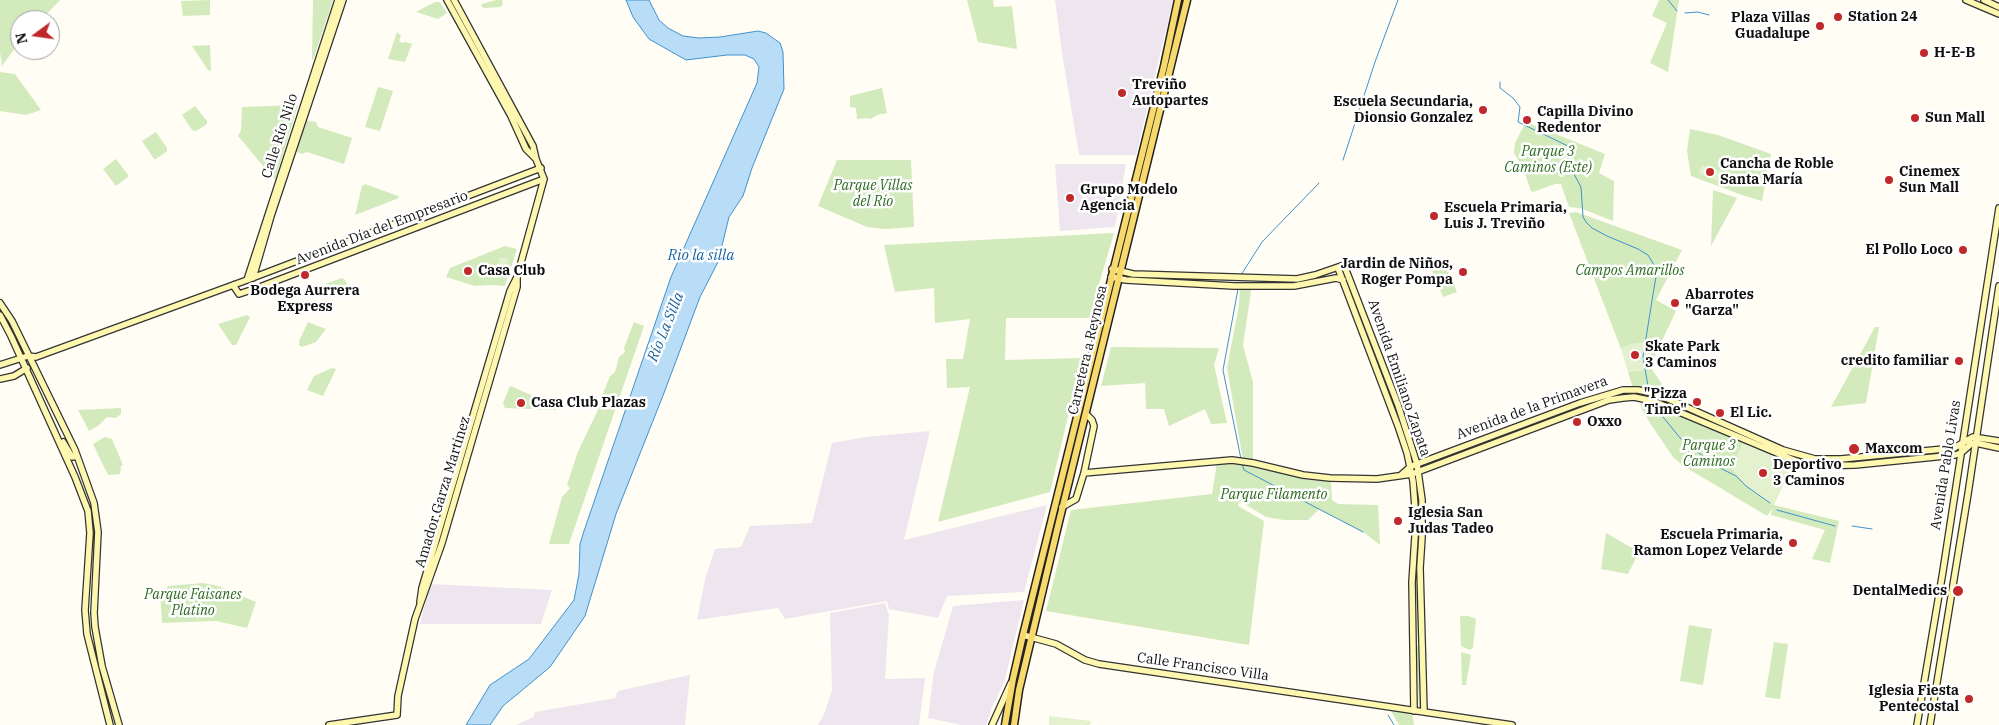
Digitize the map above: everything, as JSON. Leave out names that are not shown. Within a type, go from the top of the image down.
[{"type":"main road","name":"Carretera a Reynosa","points":[[1006,725],[1013,679],[1023,635],[1110,277],[1164,66],[1178,0]]},
{"type":"main road","name":"Carretera a Reynosa","points":[[1014,725],[1031,638],[1062,508],[1187,0]]},
{"type":"main road","points":[[1055,502],[1059,513],[1058,526]]},
{"type":"street","name":"Calle Río Nilo","points":[[250,279],[338,0]]},
{"type":"street","name":"Calle Río Nilo","points":[[250,279],[343,0]]},
{"type":"street","points":[[447,0],[474,44]]},
{"type":"street","points":[[454,0],[526,149],[536,159],[544,179]]},
{"type":"street","points":[[1966,0],[1999,14]]},
{"type":"street","points":[[1984,0],[1999,7]]},
{"type":"street","name":"Avenida Día del Empresario","points":[[28,356],[36,357],[250,279],[541,168]]},
{"type":"street","name":"Avenida Día del Empresario","points":[[233,285],[238,294],[244,293],[544,179]]},
{"type":"street","name":"Amador Garza Martínez","points":[[329,725],[397,715],[403,675],[422,588],[510,291],[517,277],[544,179]]},
{"type":"street","name":"Avenida Pablo Livas","points":[[1917,725],[1999,208]]},
{"type":"street","points":[[387,226],[392,237]]},
{"type":"street","points":[[1110,277],[1119,275],[1296,279],[1341,266]]},
{"type":"street","name":"Avenida Emiliano Zapata","points":[[1341,266],[1344,280],[1398,426],[1410,467],[1415,474],[1422,500],[1420,568],[1424,712]]},
{"type":"street","name":"Avenida Emiliano Zapata","points":[[1341,266],[1398,405],[1417,464],[1415,474],[1416,521],[1412,582],[1414,711]]},
{"type":"street","points":[[1112,269],[1119,275],[1234,286],[1294,286],[1336,278],[1344,280]]},
{"type":"street","name":"Amador Garza Martínez","points":[[420,602],[426,590],[442,542],[517,287],[517,277]]},
{"type":"street","points":[[1247,278],[1247,285]]},
{"type":"street","name":"Avenida Pablo Livas","points":[[1930,725],[1999,286]]},
{"type":"street","points":[[0,303],[12,321],[77,456],[92,496],[97,519],[94,612],[97,641],[119,725]]},
{"type":"street","points":[[0,315],[82,491],[88,511],[90,533],[85,610],[87,634],[110,725]]},
{"type":"street","points":[[8,363],[16,347]]},
{"type":"street","points":[[0,365],[28,356]]},
{"type":"street","points":[[0,379],[14,376],[32,365],[36,357]]},
{"type":"street","points":[[14,376],[32,382]]},
{"type":"street","name":"Avenida de la Primavera","points":[[1401,475],[1417,464],[1580,403],[1623,390],[1638,390],[1657,394],[1783,450],[1820,460],[1954,448],[1968,438],[1976,440]]},
{"type":"street","name":"Avenida de la Primavera","points":[[1084,473],[1243,460],[1287,472],[1330,478],[1376,479],[1415,474],[1582,409],[1609,400],[1623,398],[1653,401],[1808,466],[1855,465],[1961,453]]},
{"type":"street","points":[[1062,508],[1076,499],[1084,473],[1094,428],[1093,422],[1086,414]]},
{"type":"street","points":[[57,438],[64,443],[72,456],[77,456]]},
{"type":"street","points":[[1961,453],[1976,440],[1999,441]]},
{"type":"street","points":[[1976,440],[1999,448]]},
{"type":"street","points":[[87,634],[92,640],[97,641]]},
{"type":"street","name":"Calle Francisco Villa","points":[[1023,635],[1056,644],[1085,660],[1099,664],[1512,725]]},
{"type":"street","points":[[992,725],[1013,679]]},
{"type":"shaded area","points":[[1055,0],[1173,0],[1136,155],[1079,155]]},
{"type":"shaded area","points":[[1055,164],[1126,164],[1115,227],[1060,231]]},
{"type":"shaded area","points":[[930,431],[904,540],[1047,505],[1024,592],[947,596],[938,618],[889,609],[887,601],[785,619],[778,608],[697,620],[705,579],[715,549],[741,547],[750,526],[812,523],[832,443],[865,437]]},
{"type":"shaded area","points":[[430,584],[552,590],[541,624],[420,624]]},
{"type":"shaded area","points":[[1024,600],[1004,683],[992,707],[986,725],[961,725],[928,718],[934,672],[953,606]]},
{"type":"shaded area","points":[[885,603],[889,615],[885,679],[925,678],[919,725],[818,725],[825,712],[832,690],[830,613]]},
{"type":"shaded area","points":[[690,675],[685,725],[516,725],[533,717],[535,712],[615,698],[618,691]]},
{"type":"green space","points":[[0,0],[60,0],[50,10],[10,10],[10,55],[2,66],[0,52]]},
{"type":"green space","points":[[210,0],[210,15],[183,16],[181,1]]},
{"type":"green space","points":[[313,0],[333,0],[313,60],[312,59]]},
{"type":"green space","points":[[502,0],[503,5],[500,7],[484,8],[481,6],[482,4]]},
{"type":"green space","points":[[967,0],[993,0],[994,7],[1012,6],[1017,49],[978,42]]},
{"type":"green space","points":[[1659,0],[1679,0],[1668,72],[1650,63],[1667,23],[1652,16]]},
{"type":"green space","points":[[435,2],[440,2],[447,13],[438,19],[416,12]]},
{"type":"green space","points":[[397,32],[401,36],[399,40],[402,43],[412,44],[405,62],[388,59]]},
{"type":"green space","points":[[210,45],[211,71],[208,70],[192,46]]},
{"type":"green space","points":[[0,72],[15,74],[41,110],[26,115],[0,111]]},
{"type":"green space","points":[[378,87],[393,91],[380,131],[365,127]]},
{"type":"green space","points":[[882,88],[887,113],[877,115],[871,119],[857,119],[856,108],[850,107],[850,96]]},
{"type":"green space","points":[[298,105],[275,180],[238,136],[241,130],[242,107]]},
{"type":"green space","points":[[195,106],[207,121],[207,124],[196,131],[192,130],[182,115]]},
{"type":"green space","points":[[305,120],[316,122],[318,127],[352,138],[344,164],[307,152],[302,154],[295,151]]},
{"type":"green space","name":"Parque 3 Caminos (Este)","points":[[1526,122],[1605,154],[1599,173],[1614,181],[1613,221],[1580,208],[1569,207],[1561,184],[1531,191],[1523,168],[1514,153],[1515,143]]},
{"type":"green space","points":[[1690,129],[1718,135],[1771,154],[1762,201],[1691,176],[1687,151]]},
{"type":"green space","points":[[156,132],[167,148],[167,151],[154,159],[142,141]]},
{"type":"green space","points":[[116,159],[129,176],[116,186],[103,169]]},
{"type":"green space","name":"Parque Villas del Río","points":[[837,160],[911,160],[914,227],[885,229],[867,227],[818,206]]},
{"type":"green space","name":"Cancha de Roble Santa María","points":[[1702,165],[1721,171],[1717,181],[1699,173]]},
{"type":"green space","points":[[365,184],[399,198],[355,215],[362,186]]},
{"type":"green space","points":[[1713,190],[1737,198],[1711,246]]},
{"type":"green space","name":"Campos Amarillos","points":[[1576,212],[1682,250],[1656,300],[1676,311],[1651,364],[1647,361],[1648,343],[1632,344],[1621,349],[1569,213]]},
{"type":"green space","points":[[1114,233],[1089,318],[1006,318],[1005,360],[1082,358],[1050,492],[938,522],[970,387],[947,388],[946,359],[963,359],[970,319],[935,323],[934,288],[895,292],[884,245]]},
{"type":"green space","points":[[505,246],[517,249],[505,286],[475,286],[446,277],[450,268]]},
{"type":"green space","points":[[500,257],[509,259],[504,274],[496,272]]},
{"type":"green space","points":[[1444,260],[1457,292],[1443,297],[1430,266]]},
{"type":"green space","points":[[342,278],[347,283],[343,291],[325,284]]},
{"type":"green space","points":[[1240,285],[1252,285],[1243,345],[1253,382],[1253,463],[1243,460],[1227,368],[1239,305]]},
{"type":"green space","points":[[247,315],[250,317],[236,345],[232,345],[218,324]]},
{"type":"green space","points":[[308,322],[326,329],[316,342],[302,347],[299,345],[299,341]]},
{"type":"green space","points":[[634,322],[644,326],[569,544],[549,544],[562,497],[570,488],[567,485],[577,454],[603,399],[602,396],[610,376],[615,372],[619,357],[625,352],[624,348]]},
{"type":"green space","points":[[1875,327],[1879,327],[1866,403],[1831,407]]},
{"type":"green space","name":"Skate Park 3 Caminos","points":[[1649,343],[1647,361],[1652,369],[1628,372],[1621,349],[1632,344]]},
{"type":"green space","points":[[1111,347],[1219,348],[1214,365],[1227,423],[1211,424],[1205,409],[1169,426],[1164,409],[1146,409],[1145,383],[1101,386]]},
{"type":"green space","points":[[332,368],[336,369],[323,396],[307,390],[314,376]]},
{"type":"green space","points":[[1652,369],[1667,394],[1651,389],[1633,388],[1628,372]]},
{"type":"green space","points":[[511,386],[555,406],[556,410],[505,408],[503,403]]},
{"type":"green space","points":[[534,397],[546,403],[541,410],[531,404]]},
{"type":"green space","name":"Parque 3 Caminos","points":[[1640,401],[1664,408],[1743,443],[1732,468],[1747,486],[1774,505],[1839,521],[1830,563],[1812,559],[1825,530],[1771,515],[1773,508],[1767,516],[1682,465],[1673,457],[1650,423]]},
{"type":"green space","points":[[121,408],[121,414],[116,418],[107,417],[98,426],[89,431],[78,410]]},
{"type":"green space","points":[[105,437],[112,439],[123,465],[121,466],[120,474],[108,475],[93,444]]},
{"type":"green space","name":"Deportivo 3 Caminos","points":[[1743,443],[1793,465],[1774,505],[1747,486],[1732,468]]},
{"type":"green space","name":"Parque Filamento","points":[[1240,462],[1263,470],[1331,481],[1332,500],[1338,504],[1378,505],[1380,545],[1363,532],[1319,509],[1308,520],[1284,520],[1266,517],[1240,501],[1238,506],[1264,521],[1249,645],[1046,611],[1071,510],[1212,494],[1217,463]]},
{"type":"green space","points":[[1606,533],[1639,552],[1628,574],[1601,569]]},
{"type":"green space","points":[[1415,572],[1421,572],[1423,642],[1418,642]]},
{"type":"green space","name":"Parque Faisanes Platino","points":[[203,583],[218,586],[256,602],[247,628],[216,621],[162,623],[160,592],[165,591],[168,586]]},
{"type":"green space","points":[[1460,616],[1476,619],[1473,648],[1470,650],[1461,646]]},
{"type":"green space","points":[[1689,625],[1712,629],[1703,685],[1680,681]]},
{"type":"green space","points":[[1774,642],[1788,644],[1780,699],[1765,697]]},
{"type":"green space","points":[[1416,646],[1423,647],[1425,707],[1419,707]]},
{"type":"green space","points":[[1461,652],[1471,655],[1466,685],[1462,685]]},
{"type":"green space","points":[[1385,708],[1412,711],[1414,725],[1399,725],[1391,711]]},
{"type":"green space","points":[[1049,716],[1091,721],[1090,725],[1049,725]]},
{"type":"water","name":"Rio la silla","points":[[626,0],[649,0],[659,20],[668,28],[683,36],[699,38],[758,31],[766,33],[780,43],[783,52],[784,89],[752,168],[743,196],[729,217],[718,262],[700,297],[616,514],[585,616],[550,667],[503,706],[490,725],[466,725],[490,685],[529,659],[574,600],[579,574],[580,544],[671,277],[757,83],[759,67],[754,59],[745,55],[727,55],[686,60],[649,39],[633,17]]},
{"type":"waterway","points":[[1343,160],[1375,62],[1398,0]]},
{"type":"waterway","points":[[1668,0],[1677,11]]},
{"type":"waterway","points":[[1685,13],[1698,12],[1709,15]]},
{"type":"waterway","points":[[1500,82],[1500,88],[1513,98],[1520,107],[1518,122],[1568,146],[1569,165],[1581,187],[1583,217],[1586,222],[1592,228],[1607,236],[1648,255],[1654,265],[1656,277],[1643,357],[1648,386]]},
{"type":"waterway","points":[[1241,275],[1262,242],[1319,183]]},
{"type":"waterway","points":[[1238,289],[1223,370],[1241,459]]},
{"type":"waterway","points":[[1663,417],[1681,439],[1720,468],[1736,476],[1746,486],[1770,503]]},
{"type":"waterway","points":[[1242,463],[1244,470],[1363,532]]},
{"type":"waterway","points":[[1777,510],[1835,526]]},
{"type":"waterway","points":[[1852,526],[1872,529]]},
{"type":"waterway","points":[[1388,715],[1394,725]]},
{"type":"place","name":"Station 24","points":[[1838,17]]},
{"type":"place","name":"Plaza Villas Guadalupe","points":[[1820,26]]},
{"type":"place","name":"H-E-B","points":[[1924,53]]},
{"type":"place","name":"Treviño Autopartes","points":[[1122,93]]},
{"type":"place","name":"Escuela Secundaria, Dionsio Gonzalez","points":[[1483,110]]},
{"type":"place","name":"Sun Mall","points":[[1915,118]]},
{"type":"place","name":"Capilla Divino Redentor","points":[[1527,120]]},
{"type":"place","name":"Cancha de Roble Santa María","points":[[1710,172]]},
{"type":"place","name":"Cinemex Sun Mall","points":[[1889,180]]},
{"type":"place","name":"Grupo Modelo Agencia","points":[[1070,198]]},
{"type":"place","name":"Escuela Primaria, Luis J. Treviño","points":[[1434,216]]},
{"type":"place","name":"El Pollo Loco","points":[[1963,250]]},
{"type":"place","name":"Casa Club","points":[[468,271]]},
{"type":"place","name":"Jardin de Niños, Roger Pompa","points":[[1463,272]]},
{"type":"place","name":"Bodega Aurrera Express","points":[[305,275]]},
{"type":"place","name":"Abarrotes \"Garza\"","points":[[1675,303]]},
{"type":"place","name":"Skate Park 3 Caminos","points":[[1635,355]]},
{"type":"place","name":"credito familiar","points":[[1959,361]]},
{"type":"place","name":"\"Pizza Time\"","points":[[1697,402]]},
{"type":"place","name":"Casa Club Plazas","points":[[521,403]]},
{"type":"place","name":"El Lic.","points":[[1720,413]]},
{"type":"place","name":"Oxxo","points":[[1577,422]]},
{"type":"place","name":"Maxcom","points":[[1854,449]]},
{"type":"place","name":"Deportivo 3 Caminos","points":[[1763,473]]},
{"type":"place","name":"Iglesia San Judas Tadeo","points":[[1398,521]]},
{"type":"place","name":"Escuela Primaria, Ramon Lopez Velarde","points":[[1793,543]]},
{"type":"place","name":"DentalMedics","points":[[1958,591]]},
{"type":"place","name":"Iglesia Fiesta Pentecostal","points":[[1969,699]]},
{"type":"water label","name":"Río La Silla","points":[[666,327]]}]
